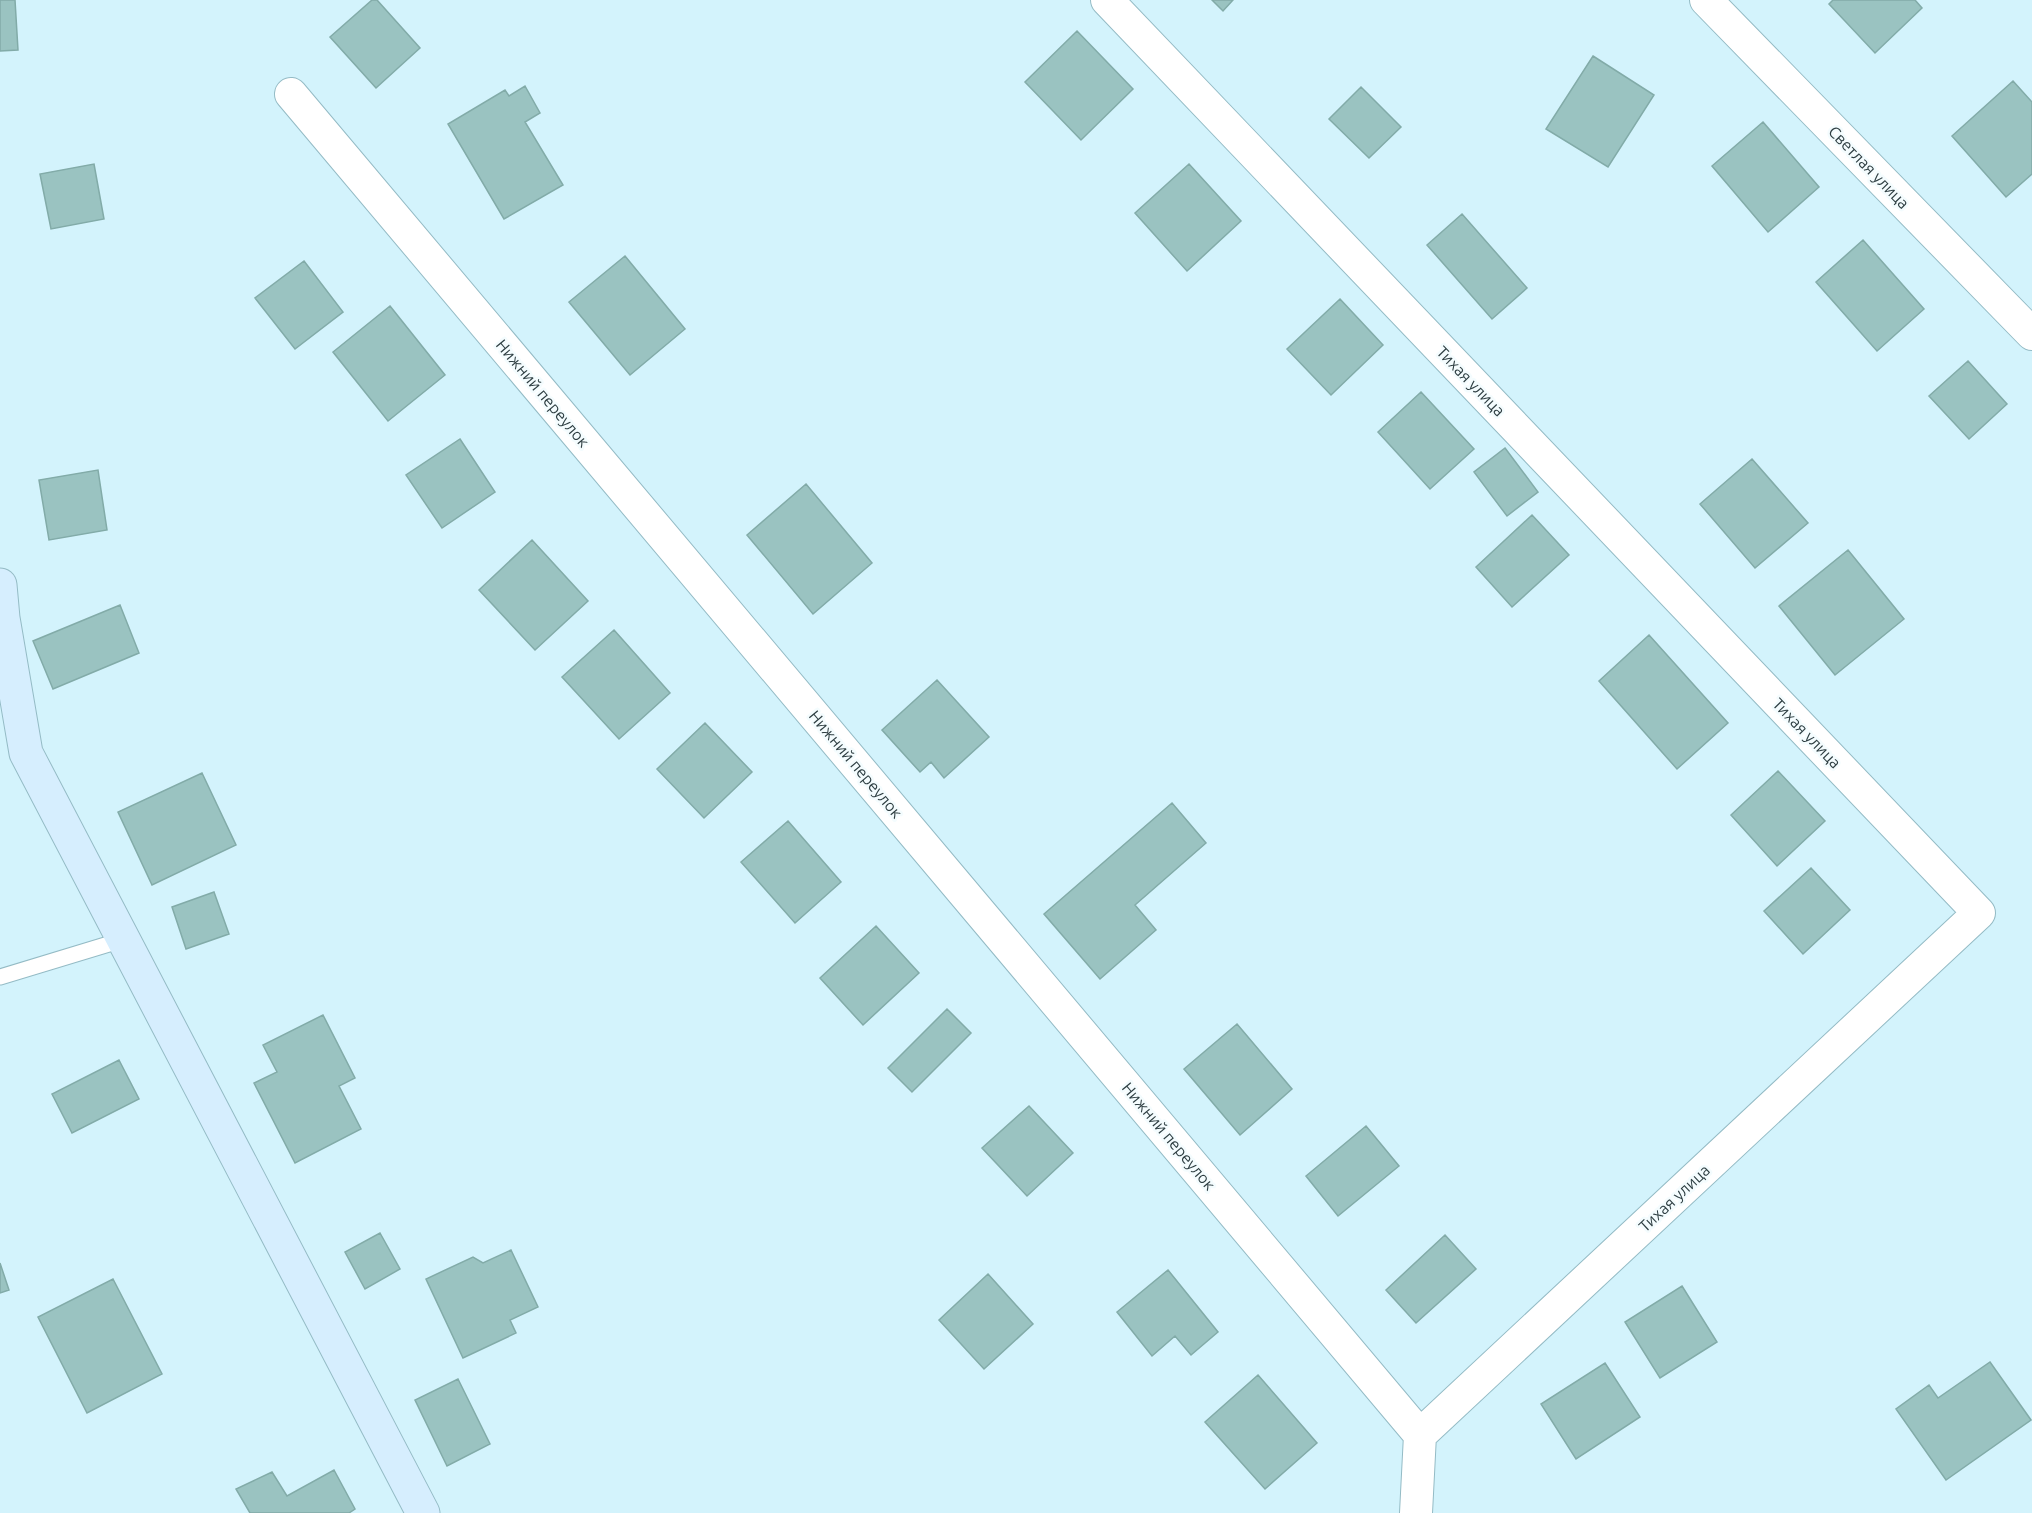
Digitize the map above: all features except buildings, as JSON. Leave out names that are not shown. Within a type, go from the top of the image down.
[{"type":"street","name":"Тихая улица","points":[[1107,0],[1978,913],[1420,1435]]},
{"type":"street","name":"Светлая улица","points":[[1706,0],[2032,334]]},
{"type":"street","name":"Нижний переулок","points":[[291,94],[1420,1435]]},
{"type":"street","points":[[0,585],[3,618],[26,753],[423,1513]]},
{"type":"street","points":[[1416,1513],[1420,1435]]},
{"type":"lane","points":[[0,977],[122,940]]}]
